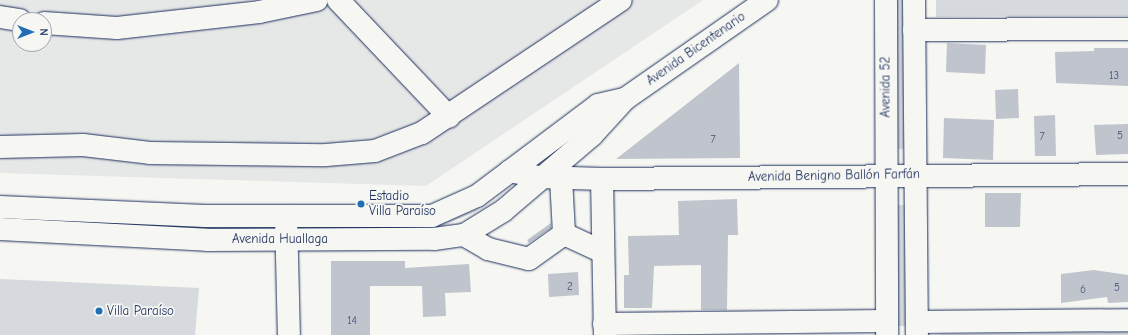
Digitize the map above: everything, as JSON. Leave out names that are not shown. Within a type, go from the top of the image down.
[{"type":"street","points":[[52,23],[132,27],[259,12],[317,0]]},
{"type":"street","points":[[338,0],[449,117]]},
{"type":"street","points":[[0,147],[83,145],[150,153],[344,154],[396,146],[449,117],[621,0]]},
{"type":"street","name":"Avenida Bicentenario","points":[[539,177],[610,119],[625,99],[767,0]]},
{"type":"street","name":"Avenida 52","points":[[886,0],[887,328]]},
{"type":"street","points":[[914,0],[917,328],[1128,320]]},
{"type":"street","points":[[0,17],[12,19]]},
{"type":"street","points":[[914,30],[1128,29]]},
{"type":"street","name":"Avenida Bicentenario","points":[[510,171],[598,105],[625,99]]},
{"type":"street","name":"Avenida Benigno Ballón Farfán","points":[[510,171],[539,177],[602,179],[915,174],[1128,174]]},
{"type":"street","name":"Avenida Huallaga","points":[[0,207],[131,214],[432,216],[460,207],[510,171]]},
{"type":"street","name":"Avenida Huallaga","points":[[0,229],[131,238],[434,239],[464,235],[503,211],[539,177]]},
{"type":"street","points":[[561,178],[564,234]]},
{"type":"street","points":[[602,179],[605,329],[887,328]]},
{"type":"street","points":[[286,216],[289,335]]},
{"type":"street","points":[[564,234],[603,252]]},
{"type":"street","points":[[464,235],[488,249],[529,259],[564,234]]},
{"type":"shaded area","points":[[0,0],[703,0],[426,186],[0,173]]},
{"type":"shaded area","points":[[895,0],[906,0],[905,149],[894,149]]},
{"type":"shaded area","points":[[936,0],[1128,0],[1128,16],[936,17]]},
{"type":"shaded area","points":[[504,189],[475,212],[434,229],[325,230],[325,226],[433,226],[474,210]]},
{"type":"shaded area","points":[[895,205],[906,205],[908,326],[898,326]]},
{"type":"shaded area","points":[[0,216],[269,224],[269,227],[158,228],[0,220]]},
{"type":"shaded area","name":"Villa Paraíso","points":[[0,279],[199,288],[195,335],[0,335]]},
{"type":"shaded area","points":[[1128,332],[1128,335],[940,335],[940,334]]},
{"type":"building","points":[[947,43],[986,45],[985,74],[946,72]]},
{"type":"building","points":[[1094,48],[1128,48],[1128,86],[1056,83],[1055,52],[1094,51]]},
{"type":"building","points":[[739,63],[740,158],[616,159]]},
{"type":"building","points":[[1018,89],[1019,118],[996,119],[995,90]]},
{"type":"building","points":[[1055,115],[1056,156],[1035,156],[1034,116]]},
{"type":"building","points":[[944,118],[994,120],[993,160],[943,158]]},
{"type":"building","points":[[1128,124],[1128,154],[1096,155],[1094,125]]},
{"type":"building","points":[[985,193],[1021,193],[1020,227],[985,227]]},
{"type":"building","points":[[737,199],[738,235],[728,235],[727,310],[701,310],[701,265],[654,266],[652,308],[624,308],[624,275],[629,275],[628,236],[679,235],[678,201]]},
{"type":"building","points":[[551,223],[551,228],[529,243],[527,240]]},
{"type":"building","points":[[331,261],[405,261],[405,268],[469,264],[471,292],[445,293],[446,316],[423,317],[422,286],[370,286],[370,335],[331,335]]},
{"type":"building","points":[[1094,270],[1128,275],[1128,302],[1108,303],[1107,297],[1061,303],[1061,274]]},
{"type":"building","points":[[578,272],[579,295],[549,297],[548,274]]},
{"type":"place","name":"Estadio Villa Paraíso","points":[[361,204]]},
{"type":"place","name":"Villa Paraíso","points":[[99,311]]}]
